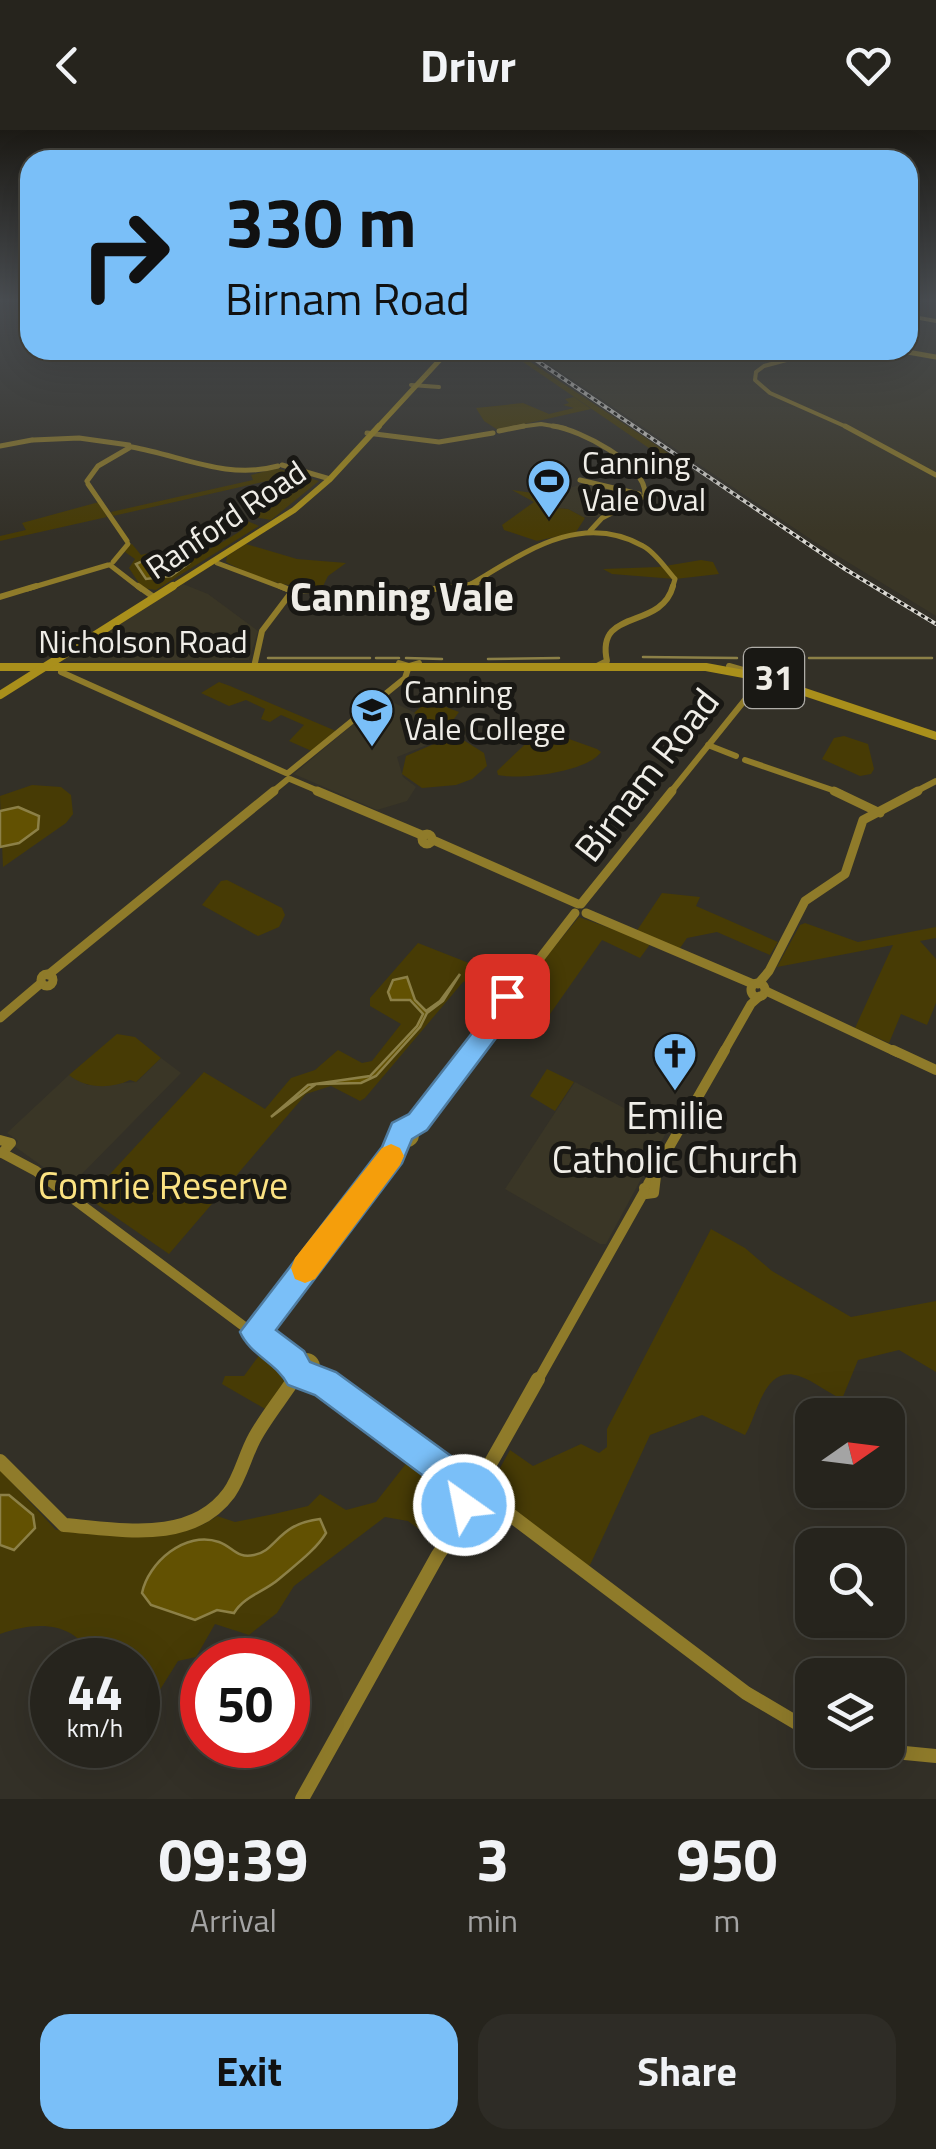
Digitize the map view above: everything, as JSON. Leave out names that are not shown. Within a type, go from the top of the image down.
[{"type":"main road","name":"Ranford Road","points":[[43,665],[222,562],[294,510],[423,378]]},
{"type":"main road","name":"Ranford Road","points":[[1,691],[172,587],[222,562],[258,527],[329,478]]},
{"type":"main road","points":[[62,668],[60,659],[87,641]]},
{"type":"main road","points":[[168,663],[184,658]]},
{"type":"main road","name":"Nicholson Road","points":[[0,665],[62,668],[138,660],[409,668],[600,663],[729,666],[760,681],[936,734]]},
{"type":"main road","name":"Nicholson Road","points":[[0,665],[253,662]]},
{"type":"main road","name":"Nicholson Road","points":[[409,668],[600,663],[706,667],[877,713],[936,734]]},
{"type":"main road","points":[[569,672],[600,663]]},
{"type":"main road","points":[[1,691],[24,672],[21,667]]},
{"type":"main road","points":[[877,713],[909,719]]},
{"type":"street","points":[[755,378],[756,382],[936,476]]},
{"type":"street","points":[[419,383],[438,388]]},
{"type":"street","points":[[373,431],[448,442],[547,424],[581,431],[645,481],[640,494],[602,518],[592,532]]},
{"type":"street","points":[[0,446],[78,438],[234,473],[259,473],[279,466],[329,478]]},
{"type":"street","points":[[0,597],[109,563],[125,543],[90,482],[98,466],[129,447]]},
{"type":"street","points":[[583,481],[640,494]]},
{"type":"street","points":[[222,562],[296,592],[413,594],[471,584],[495,574],[542,542],[592,532],[644,546],[661,564],[670,582],[670,596],[657,610],[609,632],[603,639],[600,663]]},
{"type":"street","points":[[109,563],[154,598]]},
{"type":"street","points":[[253,662],[264,627],[296,592]]},
{"type":"street","points":[[62,668],[936,1070]]},
{"type":"street","points":[[0,1018],[409,668]]},
{"type":"street","name":"Birnam Road","points":[[255,1332],[580,908],[760,681]]},
{"type":"street","points":[[708,745],[862,803],[877,813]]},
{"type":"street","points":[[302,1799],[471,1495],[649,1189],[805,902],[845,874],[863,820],[936,783]]},
{"type":"street","points":[[2,1145],[471,1495],[501,1512],[746,1694],[795,1722]]},
{"type":"street","points":[[0,1461],[64,1524],[154,1530],[185,1527],[211,1513],[229,1494],[257,1434],[304,1369]]},
{"type":"street","points":[[905,1753],[936,1756]]},
{"type":"shaded area","points":[[570,378],[936,378],[936,616],[815,542]]},
{"type":"shaded area","points":[[582,484],[616,491],[628,503],[597,517],[583,517],[568,509],[545,507],[536,499]]},
{"type":"shaded area","points":[[158,554],[188,564],[171,576],[146,579],[136,564]]},
{"type":"shaded area","points":[[183,584],[208,594],[258,631],[249,660],[58,661]]},
{"type":"shaded area","name":"Canning Vale College","points":[[384,698],[424,717],[442,739],[397,757],[403,777],[416,787],[407,801],[377,810],[294,774]]},
{"type":"shaded area","points":[[18,807],[39,816],[38,829],[19,843],[0,847],[0,811]]},
{"type":"shaded area","points":[[460,974],[443,1001],[427,1013],[420,1027],[376,1076],[361,1083],[316,1084],[271,1117],[308,1085],[370,1076],[417,1026],[423,1014],[410,1000],[391,1000],[388,992],[393,980],[407,977],[415,1000],[426,1011],[440,1001]]},
{"type":"shaded area","points":[[161,1058],[181,1073],[70,1186],[14,1146],[18,1141],[7,1133],[69,1075],[88,1085],[137,1082]]},
{"type":"shaded area","points":[[575,1082],[667,1131],[606,1244],[505,1189]]},
{"type":"shaded area","points":[[0,1495],[9,1495],[33,1515],[35,1528],[14,1550],[0,1545]]},
{"type":"shaded area","points":[[320,1519],[326,1533],[317,1546],[234,1613],[217,1610],[195,1620],[151,1605],[142,1593],[160,1561],[181,1545],[206,1540],[219,1542],[239,1554],[254,1555],[295,1526]]},
{"type":"green space","points":[[546,378],[555,378],[691,468],[681,470]]},
{"type":"green space","points":[[574,397],[591,409],[498,430],[484,421],[476,408],[523,403],[549,414],[574,408],[563,405],[569,403],[565,399]]},
{"type":"green space","points":[[277,468],[319,481],[271,520],[248,516],[262,512],[290,491],[280,478],[113,516],[111,512],[253,480],[251,475]]},
{"type":"green space","points":[[560,488],[559,494],[565,499],[545,507],[568,509],[585,518],[576,532],[537,541],[504,530],[502,525],[534,502],[512,490],[533,493]]},
{"type":"green space","points":[[99,502],[107,517],[0,541],[0,536],[26,530],[22,523]]},
{"type":"green space","points":[[245,520],[259,526],[156,590],[142,588],[129,568],[135,559],[125,552],[129,545],[141,555],[189,556],[230,538],[243,529]]},
{"type":"green space","points":[[246,544],[297,559],[346,563],[328,576],[323,586],[285,584],[226,562],[227,556]]},
{"type":"green space","points":[[701,560],[713,562],[719,574],[675,579],[612,574],[603,569],[659,567]]},
{"type":"green space","points":[[219,682],[336,731],[314,752],[289,741],[304,725],[281,715],[270,722],[261,719],[265,709],[246,700],[229,706],[201,693]]},
{"type":"green space","points":[[428,700],[459,712],[451,723],[466,730],[447,740],[465,741],[484,753],[487,766],[472,779],[456,785],[422,788],[402,774],[406,756],[443,740],[424,717],[414,713]]},
{"type":"green space","points":[[541,729],[601,752],[582,765],[553,773],[498,775],[497,771]]},
{"type":"green space","points":[[844,736],[868,744],[874,769],[871,774],[860,776],[822,759],[834,738]]},
{"type":"green space","points":[[32,785],[61,787],[71,795],[73,814],[3,867],[0,796]]},
{"type":"green space","points":[[227,880],[282,908],[285,915],[279,927],[258,936],[202,905],[221,881]]},
{"type":"green space","points":[[662,893],[700,897],[696,906],[778,942],[770,955],[717,932],[687,938],[678,951],[636,932]]},
{"type":"green space","points":[[579,917],[651,943],[640,958],[602,940],[550,1014],[524,998],[529,978]]},
{"type":"green space","points":[[805,923],[858,942],[936,927],[936,938],[920,941],[936,959],[936,1003],[927,1025],[901,1014],[889,1043],[855,1028],[893,945],[777,967],[800,925]]},
{"type":"green space","name":"Comrie Reserve","points":[[418,943],[512,980],[516,985],[507,989],[474,979],[463,982],[360,1101],[331,1086],[306,1094],[169,1254],[88,1198],[204,1072],[265,1109],[291,1078],[315,1070],[338,1050],[362,1063],[372,1061],[401,1024],[370,1006],[370,998]]},
{"type":"green space","points":[[117,1034],[135,1037],[161,1058],[136,1082],[99,1086],[69,1075]]},
{"type":"green space","points":[[547,1069],[574,1082],[555,1111],[530,1096]]},
{"type":"green space","points":[[711,1229],[745,1248],[772,1271],[851,1317],[936,1301],[936,1372],[899,1350],[858,1360],[842,1398],[805,1378],[787,1374],[770,1384],[745,1435],[702,1415],[650,1435],[590,1565],[584,1566],[493,1496],[490,1486],[510,1450],[533,1466],[581,1444],[599,1453],[607,1447],[607,1429]]},
{"type":"green space","points":[[263,1350],[290,1370],[267,1410],[222,1384],[225,1376],[244,1376]]},
{"type":"green space","points":[[412,1456],[456,1488],[459,1501],[452,1521],[441,1539],[435,1541],[408,1521],[385,1517],[294,1586],[277,1613],[249,1635],[215,1624],[207,1638],[180,1638],[180,1661],[160,1690],[160,1638],[77,1638],[41,1626],[0,1634],[0,1470],[56,1530],[160,1535],[200,1526],[217,1516],[235,1522],[308,1506],[320,1494],[346,1510],[376,1502]]},
{"type":"waterway","points":[[643,657],[737,658]]},
{"type":"waterway","points":[[268,658],[370,658]]},
{"type":"waterway","points":[[376,658],[399,658]]},
{"type":"waterway","points":[[406,658],[442,659]]},
{"type":"waterway","points":[[488,659],[559,658]]},
{"type":"waterway","points":[[809,658],[932,658]]},
{"type":"railway","points":[[562,378],[845,569],[936,624]]},
{"type":"slow traffic","points":[[305,1268],[391,1156]]},
{"type":"place","name":"Canning Vale Oval","points":[[549,519]]},
{"type":"place","name":"Canning Vale College","points":[[372,748]]},
{"type":"place","name":"Emilie Catholic Church","points":[[675,1092]]},
{"type":"district","name":"Canning Vale","points":[[402,597]]},
{"type":"route","points":[[464,1505],[457,1480],[324,1383],[299,1374],[297,1366],[284,1353],[255,1332],[392,1154],[402,1131],[418,1122],[500,1015],[507,996]]}]
